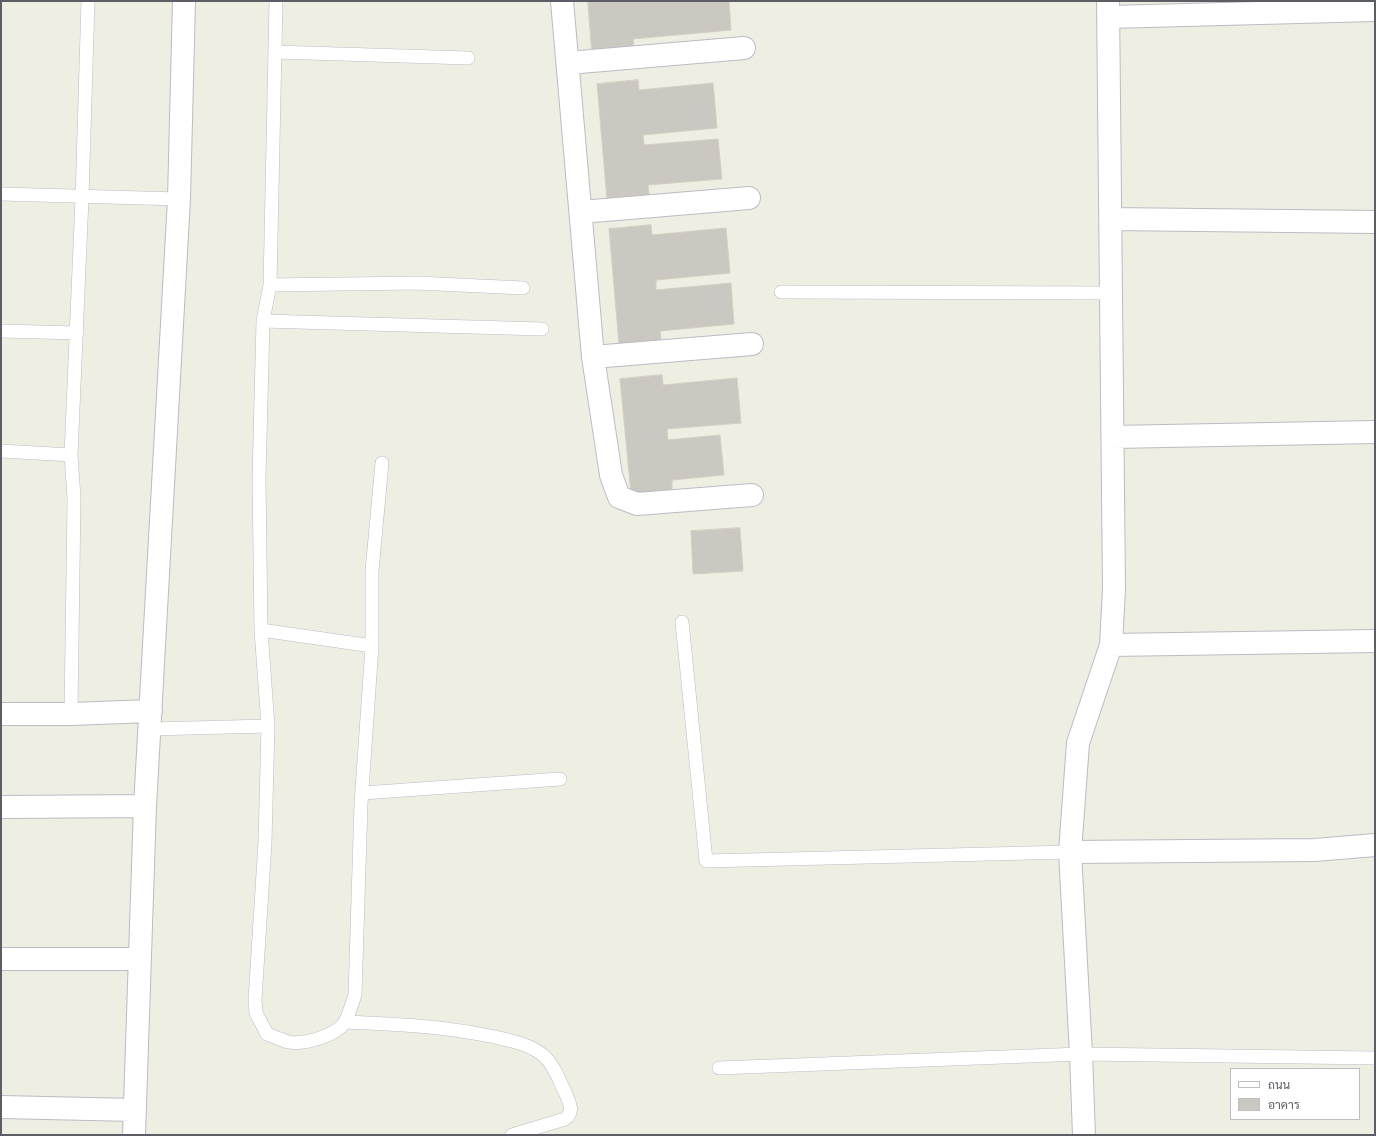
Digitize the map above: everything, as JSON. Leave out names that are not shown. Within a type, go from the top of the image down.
[{"type":"street","points":[[134,1135],[145,806],[179,199],[184,1]]},
{"type":"street","points":[[562,1],[593,357],[610,475],[619,497],[637,504],[752,495]]},
{"type":"street","points":[[1084,1135],[1070,852],[1078,743],[1110,645],[1114,589],[1109,9],[1375,10]]},
{"type":"street","points":[[568,63],[744,48]]},
{"type":"street","points":[[581,212],[749,198]]},
{"type":"street","points":[[1112,219],[1375,222]]},
{"type":"street","points":[[593,357],[752,344]]},
{"type":"street","points":[[1113,437],[1375,432]]},
{"type":"street","points":[[1110,645],[1375,641]]},
{"type":"street","points":[[1,714],[71,714],[151,720]]},
{"type":"street","points":[[1,807],[145,806]]},
{"type":"street","points":[[1070,852],[1315,850],[1375,845]]},
{"type":"street","points":[[1,959],[139,959]]},
{"type":"street","points":[[1,1107],[134,1110]]},
{"type":"lane","points":[[71,714],[74,498],[71,455],[77,332],[88,1]]},
{"type":"lane","points":[[276,1],[270,285],[263,321],[259,478],[261,630],[268,726],[265,842],[255,1000],[256,1013],[267,1034],[288,1042],[308,1040],[325,1036],[336,1031],[345,1022],[355,995],[362,793],[372,646],[372,572],[382,464]]},
{"type":"lane","points":[[275,52],[468,58]]},
{"type":"lane","points":[[1,194],[82,198],[179,199]]},
{"type":"lane","points":[[270,285],[417,283],[523,288]]},
{"type":"lane","points":[[781,292],[1112,293]]},
{"type":"lane","points":[[263,321],[542,329]]},
{"type":"lane","points":[[1,331],[77,332]]},
{"type":"lane","points":[[1,451],[71,455]]},
{"type":"lane","points":[[682,622],[706,861],[1070,852]]},
{"type":"lane","points":[[261,630],[372,646]]},
{"type":"lane","points":[[151,720],[268,726]]},
{"type":"lane","points":[[362,793],[560,779]]},
{"type":"lane","points":[[345,1022],[414,1024],[467,1031],[519,1042],[544,1056],[554,1069],[569,1102],[571,1111],[570,1116],[565,1119],[512,1135]]},
{"type":"lane","points":[[719,1068],[1081,1054],[1375,1058]]},
{"type":"building","points":[[588,1],[729,1],[731,30],[633,39],[634,48],[592,52]]},
{"type":"building","points":[[638,80],[639,90],[713,83],[717,128],[643,135],[644,145],[718,139],[722,179],[648,185],[649,195],[607,199],[597,84]]},
{"type":"building","points":[[651,225],[652,235],[726,228],[730,273],[656,280],[656,290],[731,283],[734,324],[660,331],[661,340],[619,344],[609,229]]},
{"type":"building","points":[[662,375],[663,385],[737,378],[741,423],[667,429],[668,440],[720,435],[724,475],[672,480],[672,490],[631,494],[620,379]]},
{"type":"building","points":[[740,528],[743,571],[693,574],[691,531]]}]
